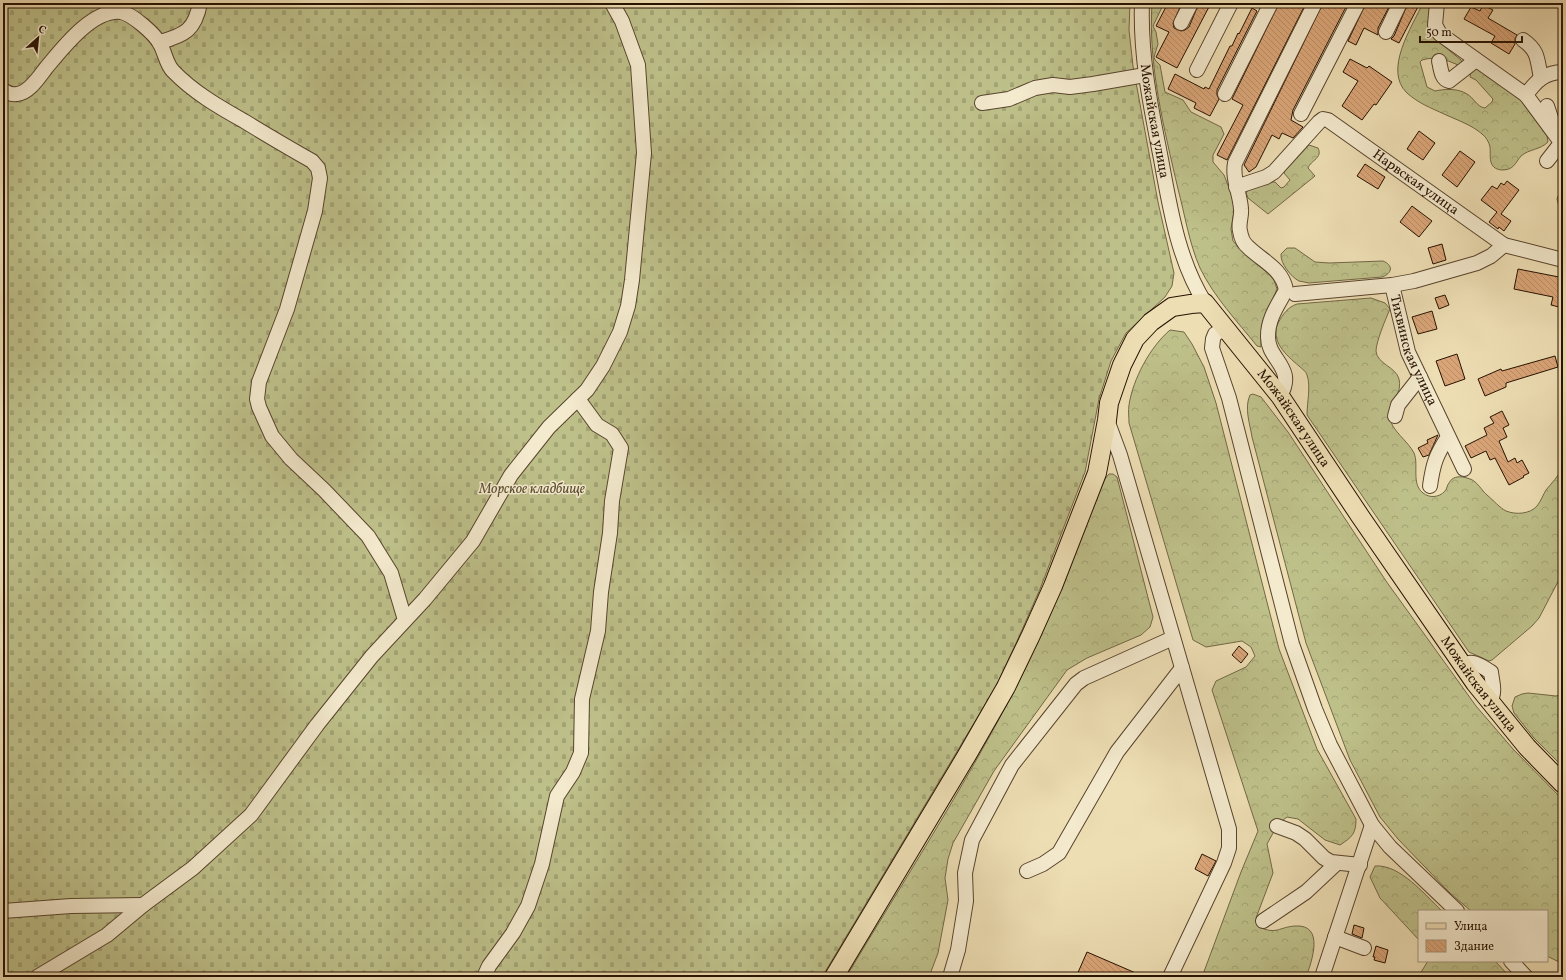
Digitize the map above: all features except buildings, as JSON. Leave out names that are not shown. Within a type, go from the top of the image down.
[{"type":"main road","name":"Можайская улица","points":[[1205,303],[1280,396],[1360,516],[1463,665],[1527,747],[1563,784]]},
{"type":"main road","points":[[834,977],[968,755],[1019,661],[1053,586],[1096,473],[1107,420],[1109,402],[1122,365],[1135,339],[1151,322],[1172,307],[1205,303]]},
{"type":"street","points":[[160,42],[176,37],[191,28],[197,18],[200,3]]},
{"type":"street","points":[[36,977],[107,935],[143,905],[193,868],[251,814],[317,725],[372,656],[473,541],[511,475],[548,427],[587,390],[603,366],[620,332],[628,306],[632,280],[644,153],[638,65],[622,21],[612,3]]},
{"type":"street","name":"Можайская улица","points":[[1142,3],[1141,29],[1145,75],[1178,240],[1190,276],[1205,303]]},
{"type":"street","points":[[1181,23],[1191,3]]},
{"type":"street","points":[[1197,70],[1231,3]]},
{"type":"street","points":[[1225,94],[1271,3]]},
{"type":"street","points":[[1280,396],[1285,388],[1286,377],[1268,344],[1268,337],[1270,322],[1286,290],[1286,286],[1273,266],[1247,247],[1242,238],[1239,228],[1241,211],[1240,197],[1233,172],[1234,163],[1316,3]]},
{"type":"street","points":[[1301,114],[1358,3]]},
{"type":"street","points":[[1386,32],[1400,3]]},
{"type":"street","points":[[1437,3],[1435,25],[1440,34],[1526,95],[1560,142]]},
{"type":"street","points":[[3,90],[11,94],[18,94],[27,90],[38,79],[59,52],[83,28],[99,16],[121,12],[130,16],[145,27],[160,42],[171,69],[187,85],[222,108],[312,161],[318,168],[320,178],[315,211],[287,309],[259,382],[257,399],[272,436],[291,459],[324,490],[372,542],[391,573],[405,620]]},
{"type":"street","points":[[1523,40],[1531,45],[1536,52],[1541,78]]},
{"type":"street","points":[[1439,61],[1443,77],[1445,80],[1449,81],[1476,60]]},
{"type":"street","points":[[1526,95],[1541,78],[1554,72],[1563,72]]},
{"type":"street","points":[[982,103],[1009,99],[1035,88],[1053,85],[1070,87],[1145,75]]},
{"type":"street","points":[[1547,106],[1560,142]]},
{"type":"street","name":"Нарвская улица","points":[[1236,187],[1266,177],[1274,172],[1319,122],[1323,119],[1328,120],[1504,245]]},
{"type":"street","points":[[1547,161],[1560,142]]},
{"type":"street","points":[[1504,245],[1563,260]]},
{"type":"street","name":"Тихвинская улица","points":[[1464,469],[1408,352],[1392,285],[1414,281],[1477,263],[1491,256],[1504,245]]},
{"type":"street","points":[[1295,294],[1392,285]]},
{"type":"street","points":[[1226,328],[1215,334],[1212,348],[1230,398],[1292,644],[1315,709],[1330,745],[1372,825],[1390,847],[1456,910]]},
{"type":"street","points":[[1395,416],[1398,405],[1420,377]]},
{"type":"street","points":[[484,977],[489,966],[513,933],[528,906],[542,864],[557,796],[573,772],[581,753],[582,698],[598,631],[601,592],[610,533],[612,501],[621,448],[612,434],[598,425],[578,399]]},
{"type":"street","points":[[1107,420],[1120,455],[1229,829],[1230,842],[1224,863],[1170,977]]},
{"type":"street","points":[[1430,486],[1432,468],[1438,453],[1448,437]]},
{"type":"street","points":[[950,977],[958,950],[966,902],[965,873],[968,853],[972,840],[987,810],[1012,766],[1076,684],[1084,678],[1173,638]]},
{"type":"street","points":[[1027,871],[1043,864],[1060,853],[1117,752],[1182,668]]},
{"type":"street","points":[[1322,977],[1372,825]]},
{"type":"street","points":[[1278,826],[1296,833],[1324,858],[1337,863],[1360,865]]},
{"type":"street","points":[[1263,921],[1306,892],[1337,863]]},
{"type":"street","points":[[3,911],[71,906],[143,905]]},
{"type":"street","points":[[1335,937],[1364,948]]},
{"type":"street","points":[[1512,962],[1526,977]]},
{"type":"green space","name":"Морское кладбище","points":[[3,3],[1130,3],[1129,30],[1133,66],[1158,202],[1174,273],[1172,286],[1165,297],[1126,333],[1111,361],[1099,399],[1085,472],[1040,589],[995,688],[822,977],[3,977]]},
{"type":"green space","points":[[1152,3],[1164,3],[1153,26],[1156,32],[1158,44],[1154,57],[1160,65],[1165,92],[1183,100],[1191,112],[1221,127],[1224,134],[1213,155],[1213,162],[1224,175],[1233,198],[1234,211],[1231,229],[1233,241],[1242,251],[1269,274],[1274,280],[1277,289],[1263,321],[1261,347],[1257,346],[1212,289],[1200,268],[1193,249],[1158,97],[1152,50]]},
{"type":"green space","points":[[1423,3],[1432,3],[1431,32],[1434,38],[1461,60],[1462,63],[1458,65],[1436,58],[1422,60],[1420,62],[1427,87],[1435,91],[1451,90],[1463,92],[1480,106],[1485,108],[1492,102],[1493,99],[1476,80],[1470,77],[1471,71],[1476,68],[1520,99],[1547,136],[1548,142],[1545,145],[1521,156],[1514,166],[1509,169],[1497,169],[1492,164],[1490,158],[1490,145],[1483,135],[1469,125],[1429,107],[1411,97],[1407,93],[1400,84],[1398,73],[1399,61],[1402,48]]},
{"type":"green space","points":[[1309,145],[1318,148],[1319,151],[1318,157],[1309,165],[1308,168],[1315,176],[1268,214],[1248,198],[1246,193],[1248,190],[1272,182],[1275,182],[1281,188],[1284,187],[1290,180],[1284,173],[1285,171]]},
{"type":"green space","points":[[1563,195],[1563,221],[1557,199],[1558,196]]},
{"type":"green space","points":[[1563,221],[1563,249],[1562,245]]},
{"type":"green space","points":[[1287,248],[1295,248],[1315,262],[1329,263],[1383,261],[1389,265],[1390,271],[1382,277],[1309,283],[1301,282],[1290,273],[1282,261],[1281,254]]},
{"type":"green space","points":[[1371,298],[1385,303],[1390,309],[1379,336],[1376,351],[1380,359],[1394,371],[1399,379],[1400,383],[1398,393],[1390,418],[1393,427],[1414,453],[1417,484],[1419,489],[1425,495],[1440,495],[1446,490],[1448,484],[1455,477],[1464,477],[1475,482],[1504,510],[1514,513],[1523,513],[1531,511],[1537,506],[1546,490],[1563,468],[1562,574],[1539,618],[1532,626],[1489,661],[1469,652],[1307,415],[1309,389],[1308,379],[1304,370],[1289,357],[1281,347],[1276,336],[1278,323],[1286,311],[1294,305]]},
{"type":"green space","points":[[1170,330],[1184,332],[1204,367],[1216,403],[1279,649],[1317,749],[1356,819],[1354,832],[1348,840],[1340,845],[1325,840],[1298,819],[1287,817],[1278,824],[1267,844],[1273,873],[1256,918],[1259,927],[1265,929],[1278,930],[1295,926],[1304,927],[1310,931],[1313,937],[1314,945],[1311,962],[1306,977],[1202,977],[1258,831],[1212,690],[1216,681],[1246,667],[1255,656],[1251,647],[1242,641],[1206,647],[1193,640],[1129,423],[1129,405],[1138,374],[1149,354]]},
{"type":"green space","points":[[1563,373],[1563,409],[1560,379]]},
{"type":"green space","points":[[1253,394],[1261,397],[1288,432],[1386,581],[1476,706],[1513,749],[1563,800],[1563,964],[1548,956],[1548,910],[1470,910],[1450,893],[1398,839],[1380,817],[1350,760],[1306,643],[1252,437],[1248,416],[1248,400],[1250,395]]},
{"type":"green space","points":[[1109,474],[1113,474],[1117,477],[1153,617],[1150,627],[1141,635],[1087,658],[1067,670],[994,771],[953,843],[948,859],[945,878],[948,900],[938,953],[929,977],[846,977],[953,800],[1014,691],[1051,613],[1104,480]]},
{"type":"green space","points":[[1528,693],[1556,696],[1563,694],[1563,767],[1534,738],[1514,713],[1512,706],[1515,697]]},
{"type":"green space","points":[[1375,866],[1394,870],[1412,882],[1441,910],[1418,910],[1418,939],[1380,898],[1370,877]]},
{"type":"green space","points":[[1427,962],[1496,962],[1510,977],[1418,977]]}]
